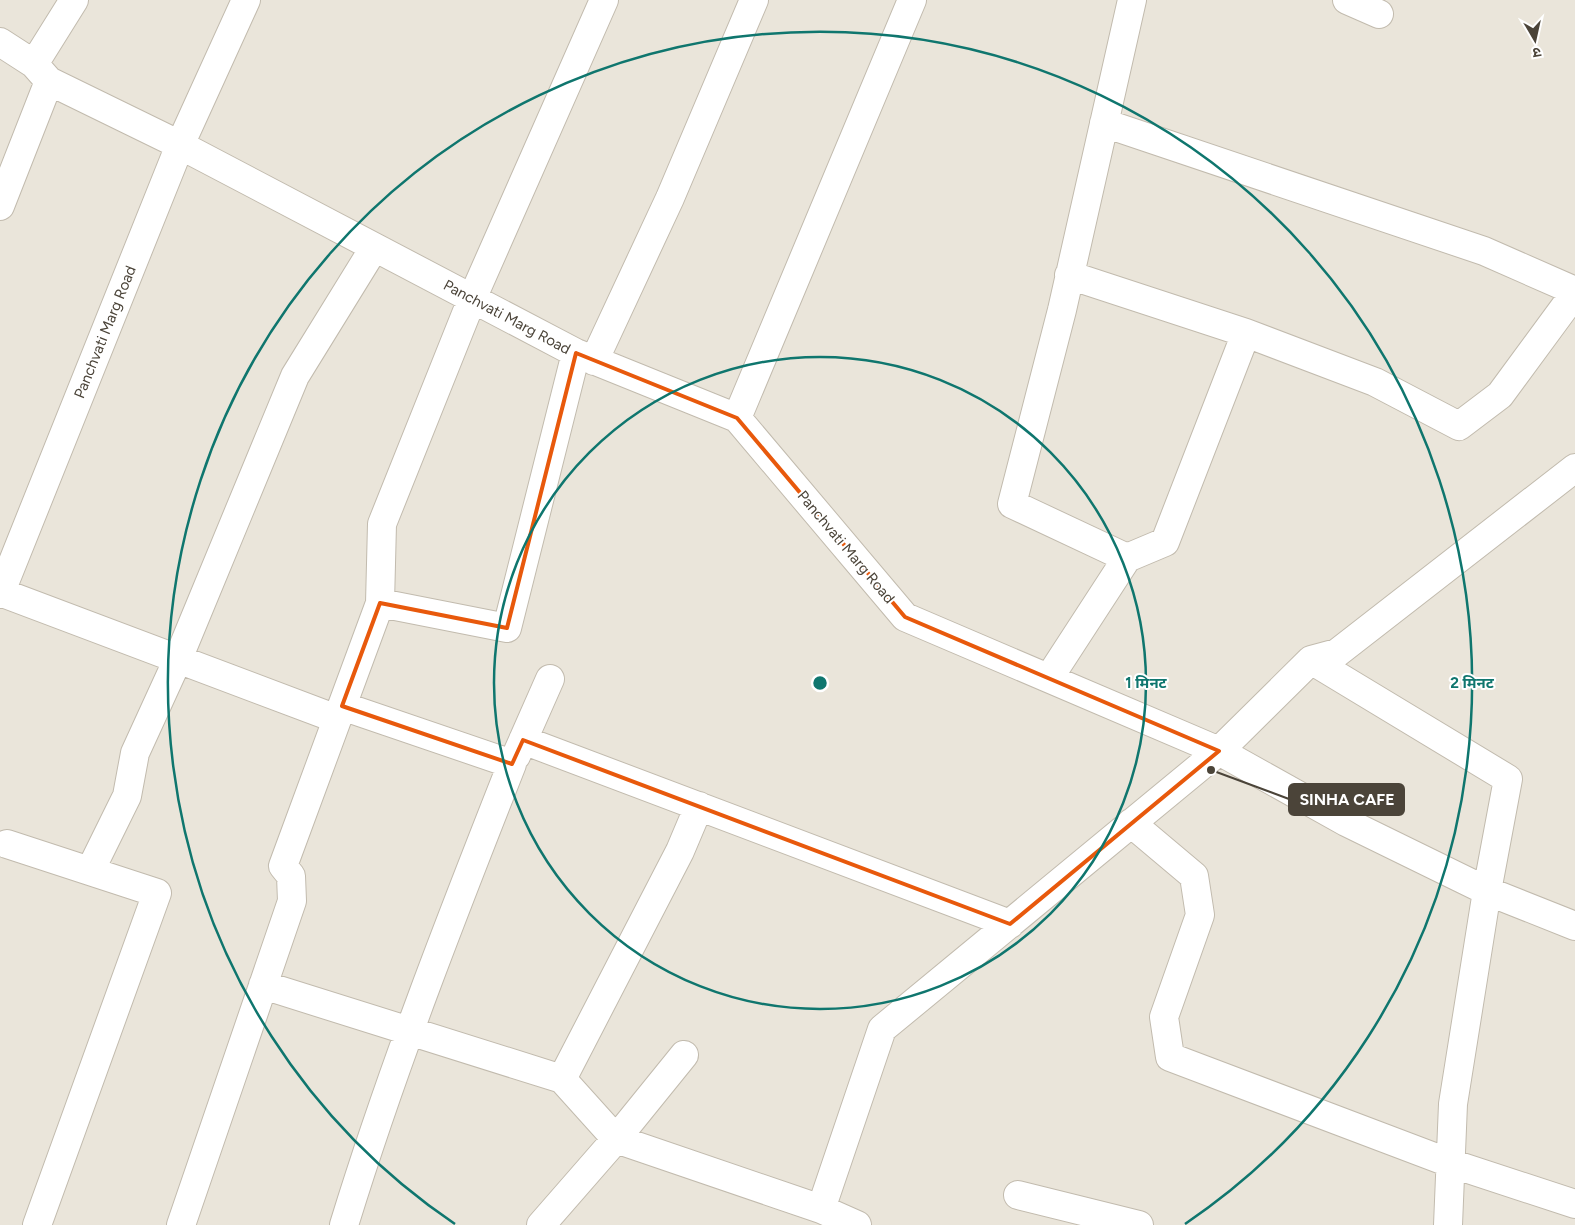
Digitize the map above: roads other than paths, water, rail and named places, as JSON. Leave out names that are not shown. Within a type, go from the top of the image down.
[{"type":"street","points":[[0,206],[41,72],[74,0]]},
{"type":"street","points":[[0,42],[41,72],[180,145],[246,0]]},
{"type":"street","points":[[181,1225],[292,901],[291,876],[283,866],[380,604],[382,524],[472,299],[604,0]]},
{"type":"street","points":[[380,604],[507,628],[585,357],[670,198],[754,0]]},
{"type":"street","points":[[737,418],[912,0]]},
{"type":"street","points":[[1127,558],[1012,504],[1069,275],[1132,0]]},
{"type":"street","points":[[1347,0],[1379,14]]},
{"type":"street","points":[[1069,275],[1246,333],[1375,382],[1459,426],[1500,395],[1575,292],[1484,251],[1104,123]]},
{"type":"street","name":"Panchvati Marg Road","points":[[0,593],[180,145],[585,357],[737,418],[905,617],[1219,751],[1346,822],[1487,891],[1575,926]]},
{"type":"street","points":[[90,871],[127,796],[135,753],[178,659],[296,376],[374,248]]},
{"type":"street","points":[[1049,678],[1127,558],[1165,542],[1246,333]]},
{"type":"street","points":[[821,1209],[882,1029],[1219,751],[1311,660],[1337,653],[1575,468]]},
{"type":"street","points":[[0,593],[178,659],[339,713],[512,764]]},
{"type":"street","points":[[1311,660],[1508,779],[1487,891],[1453,1104],[1448,1225]]},
{"type":"street","points":[[344,1225],[364,1160],[442,941],[512,764],[550,679]]},
{"type":"street","points":[[523,740],[1010,924]]},
{"type":"street","points":[[562,1079],[680,850],[699,806]]},
{"type":"street","points":[[1131,824],[1194,876],[1200,915],[1164,1016],[1170,1057],[1450,1163],[1575,1204]]},
{"type":"street","points":[[2,850],[90,871],[157,893],[37,1225]]},
{"type":"street","points":[[263,985],[562,1079],[616,1139],[821,1209],[856,1225]]},
{"type":"street","points":[[541,1225],[616,1139],[684,1056]]},
{"type":"street","points":[[1018,1195],[1139,1225]]},
{"type":"place","name":"SINHA CAFE","points":[[1211,770]]}]
